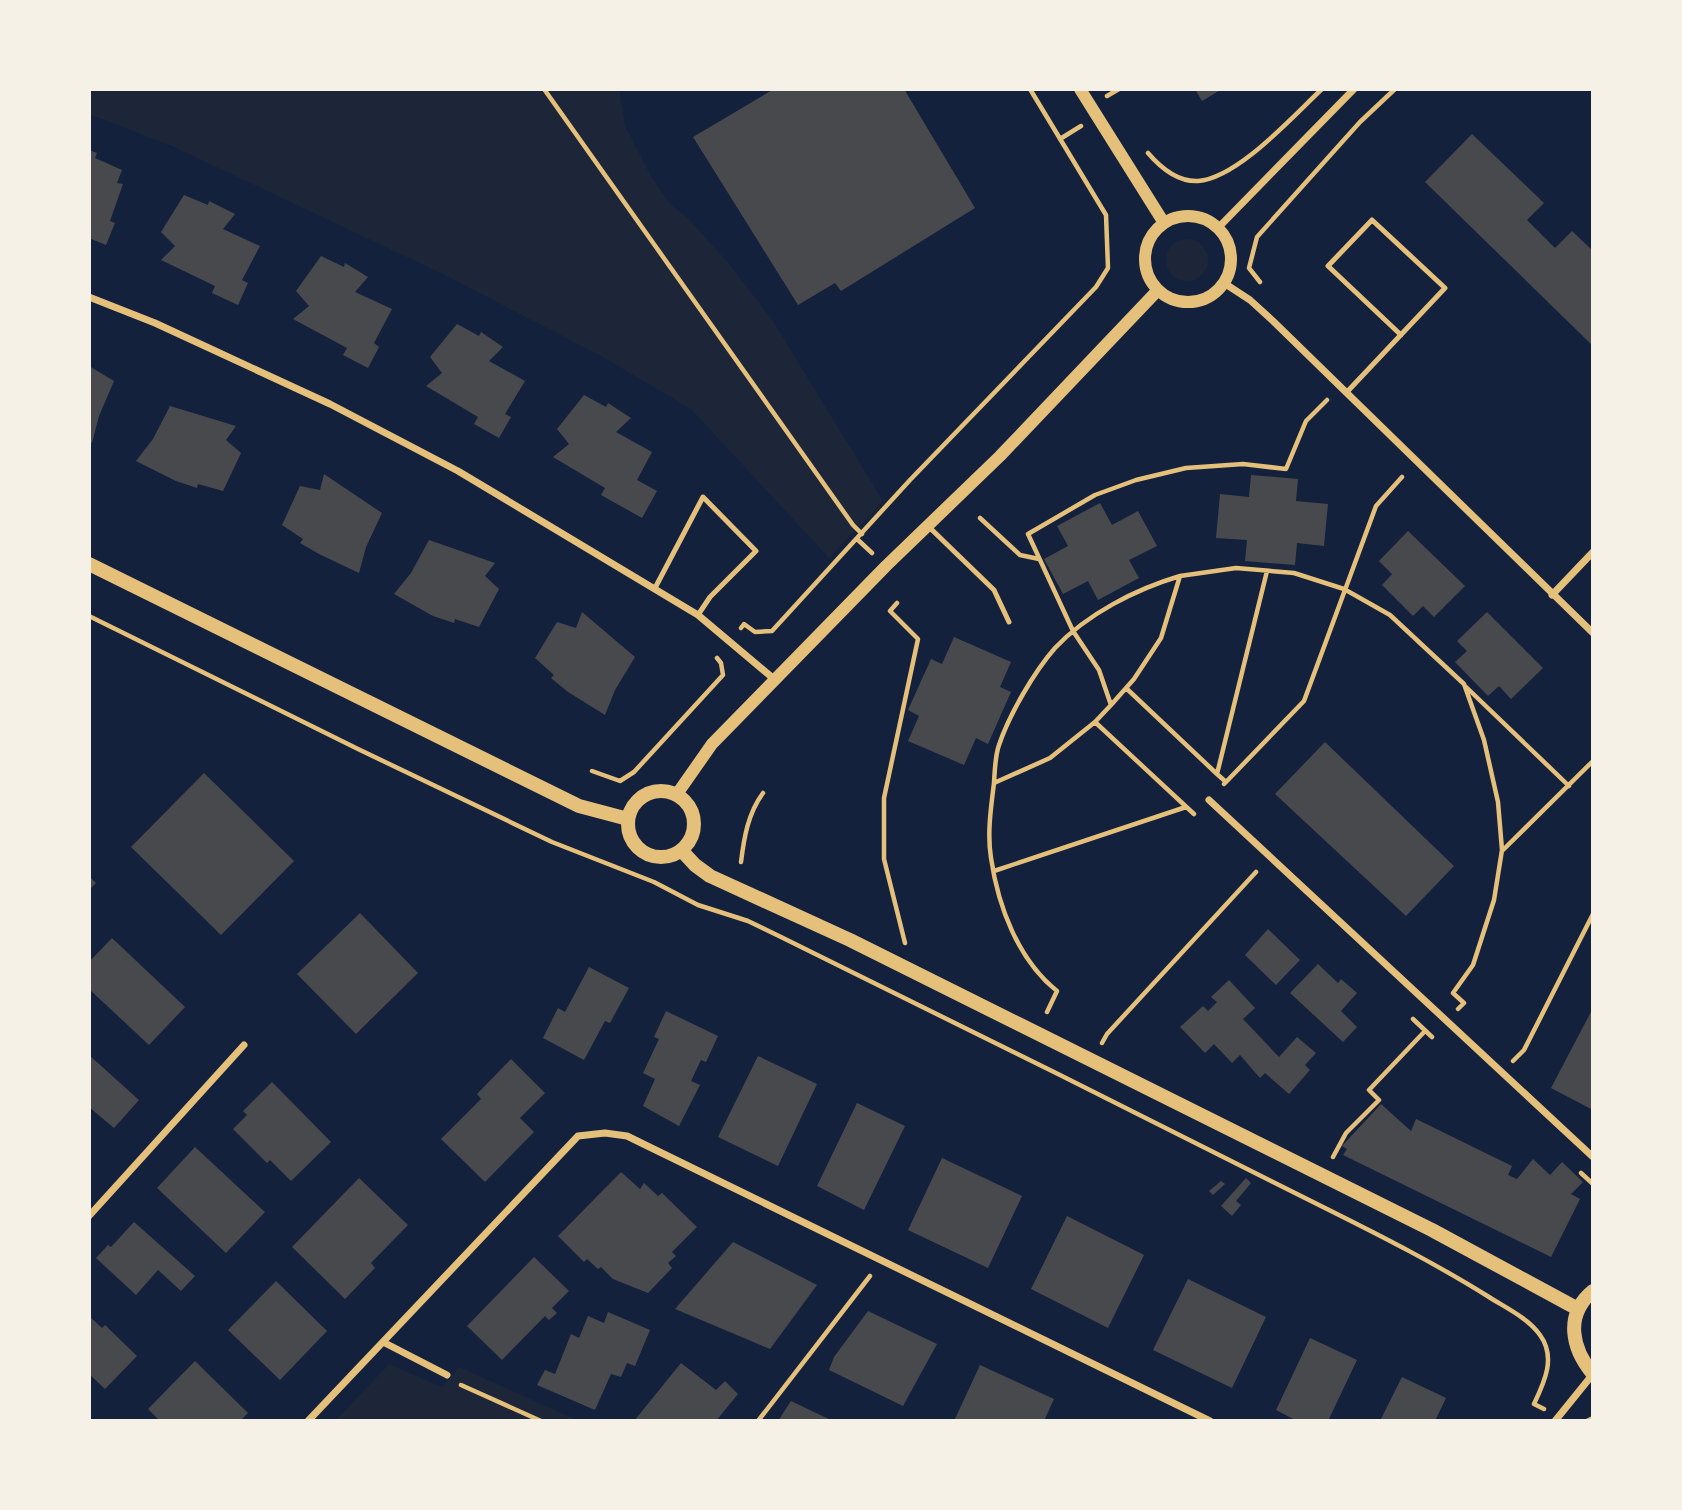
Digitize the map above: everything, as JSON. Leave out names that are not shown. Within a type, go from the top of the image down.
[{"type":"main road","points":[[89,564],[579,806],[628,819]]},
{"type":"main road","points":[[666,791],[677,794],[692,810],[694,832],[682,851],[661,858],[649,856],[632,842],[628,819],[637,800],[646,794],[666,791]]},
{"type":"main road","points":[[682,851],[710,876],[850,940],[1432,1230],[1578,1309]]},
{"type":"main road","points":[[1593,1291],[1578,1309],[1574,1328],[1575,1344],[1581,1360],[1593,1374]]},
{"type":"street","points":[[1080,89],[1164,223]]},
{"type":"street","points":[[1218,228],[1354,89]]},
{"type":"street","points":[[1192,216],[1206,220],[1218,228],[1230,248],[1231,261],[1224,284],[1213,294],[1200,300],[1185,302],[1158,290],[1146,268],[1148,243],[1155,232],[1164,223],[1178,217],[1192,216]]},
{"type":"street","points":[[1224,284],[1250,300],[1593,633]]},
{"type":"street","points":[[677,794],[712,744],[1000,456],[1158,290]]},
{"type":"street","points":[[89,297],[155,323],[342,410],[458,471],[698,615],[775,679]]},
{"type":"street","points":[[1552,595],[1593,552]]},
{"type":"street","points":[[1209,800],[1591,1153]]},
{"type":"street","points":[[89,1216],[244,1045]]},
{"type":"street","points":[[308,1421],[578,1136],[605,1133],[627,1136],[1210,1421]]},
{"type":"street","points":[[383,1342],[447,1375]]},
{"type":"street","points":[[1555,1421],[1593,1374]]},
{"type":"lane","points":[[1343,390],[1401,335],[1445,288],[1372,220],[1328,267],[1401,335]]},
{"type":"lane","points":[[655,588],[703,497],[756,551],[710,597],[698,615]]},
{"type":"lane","points":[[928,526],[994,590],[1009,622]]},
{"type":"path","points":[[744,624],[755,632],[772,631],[1097,287],[1108,268],[1106,215],[1030,89]]},
{"type":"path","points":[[1145,150],[1164,169],[1183,179],[1197,181],[1217,177],[1233,168],[1269,139],[1322,89]]},
{"type":"path","points":[[1263,286],[1249,268],[1257,237],[1360,122],[1395,89]]},
{"type":"path","points":[[547,91],[853,525],[862,534]]},
{"type":"path","points":[[1111,705],[1099,670],[1073,631],[1028,534],[1095,495],[1136,480],[1186,468],[1243,464],[1286,468],[1306,421],[1343,390]]},
{"type":"path","points":[[1095,722],[1195,815],[1304,701],[1376,506],[1402,477]]},
{"type":"path","points":[[980,518],[1020,555],[1040,559]]},
{"type":"path","points":[[857,539],[874,555]]},
{"type":"path","points":[[1046,1012],[1057,991],[1042,979],[1017,941],[1003,908],[991,858],[990,814],[998,747],[1018,702],[1054,649],[1073,631],[1150,585],[1181,576],[1236,568],[1294,573],[1344,589],[1390,615],[1569,786]]},
{"type":"path","points":[[1217,774],[1267,571]]},
{"type":"path","points":[[994,783],[1051,758],[1095,722],[1111,705],[1161,638],[1181,576]]},
{"type":"path","points":[[897,603],[890,611],[918,639],[884,798],[884,859],[905,944]]},
{"type":"path","points":[[89,616],[358,750],[552,842],[654,882],[698,905],[748,921],[1276,1182],[1447,1271],[1525,1319],[1539,1333],[1549,1357],[1545,1381],[1534,1404]]},
{"type":"path","points":[[592,771],[620,781],[634,772],[723,676],[721,663],[715,656]]},
{"type":"path","points":[[1449,1020],[1464,1003],[1452,993],[1473,965],[1494,900],[1502,850],[1498,802],[1484,740],[1464,684]]},
{"type":"path","points":[[1126,688],[1226,782]]},
{"type":"path","points":[[1502,850],[1593,761]]},
{"type":"path","points":[[741,862],[748,823],[755,803],[763,793]]},
{"type":"path","points":[[994,871],[1186,807]]},
{"type":"path","points":[[1092,1062],[1107,1034],[1256,872]]},
{"type":"path","points":[[1503,1071],[1524,1050],[1593,914]]},
{"type":"path","points":[[1333,1158],[1346,1133],[1379,1100],[1369,1090],[1425,1031]]},
{"type":"path","points":[[758,1421],[881,1262]]},
{"type":"path","points":[[447,1375],[459,1384],[541,1421]]},
{"type":"path","points":[[1587,1421],[1593,1418]]},
{"type":"shaded area","points":[[89,89],[622,89],[620,94],[625,126],[652,178],[670,204],[688,218],[729,264],[773,321],[883,501],[829,558],[691,409],[601,356],[447,276],[172,146],[89,114]]},
{"type":"shaded area","points":[[1187,239],[1202,245],[1208,260],[1202,275],[1187,281],[1172,275],[1166,260],[1172,245]]},
{"type":"shaded area","points":[[389,1364],[442,1387],[459,1367],[579,1421],[335,1421]]},
{"type":"building","points":[[774,89],[904,89],[975,208],[841,291],[835,283],[798,305],[693,137]]},
{"type":"building","points":[[1195,89],[1222,89],[1202,101]]},
{"type":"building","points":[[1472,134],[1544,203],[1527,220],[1555,248],[1572,231],[1593,251],[1593,346],[1425,182]]},
{"type":"building","points":[[89,150],[97,153],[95,158],[122,170],[117,183],[123,184],[110,221],[115,223],[106,245],[89,238]]},
{"type":"building","points":[[184,195],[208,205],[209,201],[235,214],[223,229],[260,246],[242,280],[248,283],[238,305],[212,293],[215,286],[161,260],[175,246],[161,232]]},
{"type":"building","points":[[321,256],[344,267],[345,263],[368,277],[355,292],[392,309],[374,343],[379,347],[368,368],[343,355],[347,348],[293,319],[309,306],[296,291]]},
{"type":"building","points":[[457,324],[479,336],[481,332],[503,347],[489,361],[525,381],[505,414],[511,417],[499,438],[474,424],[478,417],[426,386],[442,373],[430,357]]},
{"type":"building","points":[[89,366],[114,381],[99,416],[92,443],[89,441]]},
{"type":"building","points":[[584,395],[606,407],[608,403],[631,418],[616,432],[652,452],[637,480],[657,491],[642,518],[601,495],[605,488],[553,457],[569,444],[557,429]]},
{"type":"building","points":[[170,406],[236,426],[226,440],[241,453],[223,491],[198,484],[197,488],[176,481],[136,461],[153,439]]},
{"type":"building","points":[[324,474],[382,513],[366,547],[359,573],[300,543],[303,539],[282,525],[300,486],[320,490]]},
{"type":"building","points":[[1251,475],[1298,479],[1296,501],[1328,504],[1324,546],[1297,543],[1295,565],[1245,561],[1247,540],[1216,538],[1220,494],[1249,497]]},
{"type":"building","points":[[1100,503],[1112,525],[1138,511],[1157,546],[1129,560],[1139,578],[1098,600],[1088,581],[1063,594],[1044,559],[1068,546],[1057,526]]},
{"type":"building","points":[[1408,531],[1465,586],[1434,617],[1423,606],[1413,616],[1382,585],[1392,574],[1379,561]]},
{"type":"building","points":[[429,540],[495,563],[485,576],[499,589],[479,627],[455,619],[454,623],[433,616],[394,594],[411,573]]},
{"type":"building","points":[[582,612],[635,657],[615,690],[605,715],[568,692],[551,678],[554,675],[535,658],[557,622],[576,628]]},
{"type":"building","points":[[1487,612],[1543,668],[1511,699],[1499,686],[1488,696],[1455,662],[1467,651],[1457,641]]},
{"type":"building","points":[[954,637],[1011,662],[1000,687],[1011,692],[988,744],[976,738],[964,765],[908,741],[919,716],[908,710],[931,659],[942,664]]},
{"type":"building","points":[[1325,742],[1454,866],[1406,916],[1275,794]]},
{"type":"building","points":[[204,773],[294,861],[221,935],[131,847]]},
{"type":"building","points":[[89,876],[96,883],[89,890]]},
{"type":"building","points":[[360,913],[418,973],[356,1034],[297,974]]},
{"type":"building","points":[[1268,929],[1300,960],[1276,985],[1245,955]]},
{"type":"building","points":[[112,938],[185,1007],[149,1045],[89,989],[89,962]]},
{"type":"building","points":[[1318,964],[1338,983],[1341,979],[1357,993],[1341,1011],[1357,1027],[1343,1042],[1290,993]]},
{"type":"building","points":[[589,967],[629,988],[610,1023],[605,1021],[584,1060],[543,1038],[558,1008],[565,1012]]},
{"type":"building","points":[[1229,980],[1255,1008],[1243,1019],[1279,1057],[1297,1037],[1316,1053],[1305,1065],[1310,1070],[1289,1094],[1265,1073],[1260,1078],[1240,1055],[1232,1063],[1214,1044],[1205,1053],[1180,1027],[1203,1006],[1208,1011],[1217,1002],[1211,997]]},
{"type":"building","points":[[1593,1008],[1593,1110],[1551,1088]]},
{"type":"building","points":[[666,1011],[718,1036],[706,1062],[701,1060],[691,1081],[700,1085],[679,1126],[643,1106],[655,1079],[643,1073],[659,1039],[654,1037]]},
{"type":"building","points":[[89,1055],[139,1100],[114,1128],[89,1107]]},
{"type":"building","points":[[758,1056],[817,1084],[778,1166],[718,1137]]},
{"type":"building","points":[[511,1059],[545,1093],[520,1118],[534,1132],[485,1182],[441,1139],[481,1099],[477,1094]]},
{"type":"building","points":[[272,1082],[331,1142],[291,1181],[270,1160],[267,1163],[233,1129],[247,1115],[243,1111]]},
{"type":"building","points":[[857,1103],[905,1126],[864,1210],[817,1186]]},
{"type":"building","points":[[1381,1104],[1411,1131],[1416,1119],[1512,1166],[1508,1175],[1517,1179],[1533,1159],[1550,1175],[1562,1162],[1583,1182],[1571,1194],[1580,1199],[1551,1257],[1343,1155],[1347,1149],[1342,1146]]},
{"type":"building","points":[[195,1147],[265,1212],[226,1253],[157,1188]]},
{"type":"building","points":[[942,1158],[1022,1196],[988,1268],[908,1230]]},
{"type":"building","points":[[621,1172],[640,1189],[644,1183],[658,1196],[662,1193],[697,1227],[672,1252],[676,1256],[668,1263],[672,1268],[648,1293],[613,1279],[601,1267],[598,1269],[587,1259],[584,1262],[558,1236]]},
{"type":"building","points":[[359,1178],[408,1225],[371,1263],[375,1268],[345,1299],[292,1247]]},
{"type":"building","points":[[1246,1178],[1251,1183],[1236,1201],[1241,1205],[1232,1216],[1221,1206]]},
{"type":"building","points":[[1221,1181],[1225,1184],[1213,1195],[1209,1191]]},
{"type":"building","points":[[1067,1216],[1144,1255],[1108,1328],[1031,1289]]},
{"type":"building","points":[[134,1222],[195,1276],[181,1291],[158,1270],[136,1295],[96,1258],[108,1245],[111,1247]]},
{"type":"building","points":[[733,1242],[817,1285],[770,1349],[675,1309]]},
{"type":"building","points":[[534,1257],[569,1291],[552,1308],[557,1313],[549,1320],[545,1316],[502,1360],[467,1326]]},
{"type":"building","points":[[1188,1279],[1266,1317],[1232,1388],[1153,1350]]},
{"type":"building","points":[[276,1281],[327,1331],[280,1380],[228,1330]]},
{"type":"building","points":[[868,1311],[937,1344],[903,1406],[829,1370],[834,1357]]},
{"type":"building","points":[[608,1312],[650,1330],[635,1366],[627,1363],[621,1377],[611,1374],[595,1410],[537,1385],[545,1370],[555,1374],[571,1334],[579,1338],[588,1316],[604,1323]]},
{"type":"building","points":[[89,1316],[102,1328],[105,1325],[137,1356],[105,1389],[89,1374]]},
{"type":"building","points":[[1310,1338],[1357,1360],[1328,1421],[1297,1421],[1276,1410]]},
{"type":"building","points":[[195,1361],[248,1413],[240,1421],[160,1421],[148,1409]]},
{"type":"building","points":[[681,1363],[716,1390],[725,1381],[738,1394],[716,1421],[634,1421]]},
{"type":"building","points":[[980,1365],[1054,1399],[1044,1421],[954,1421]]},
{"type":"building","points":[[1402,1377],[1446,1398],[1435,1421],[1380,1421]]},
{"type":"building","points":[[791,1401],[833,1421],[778,1421]]}]
